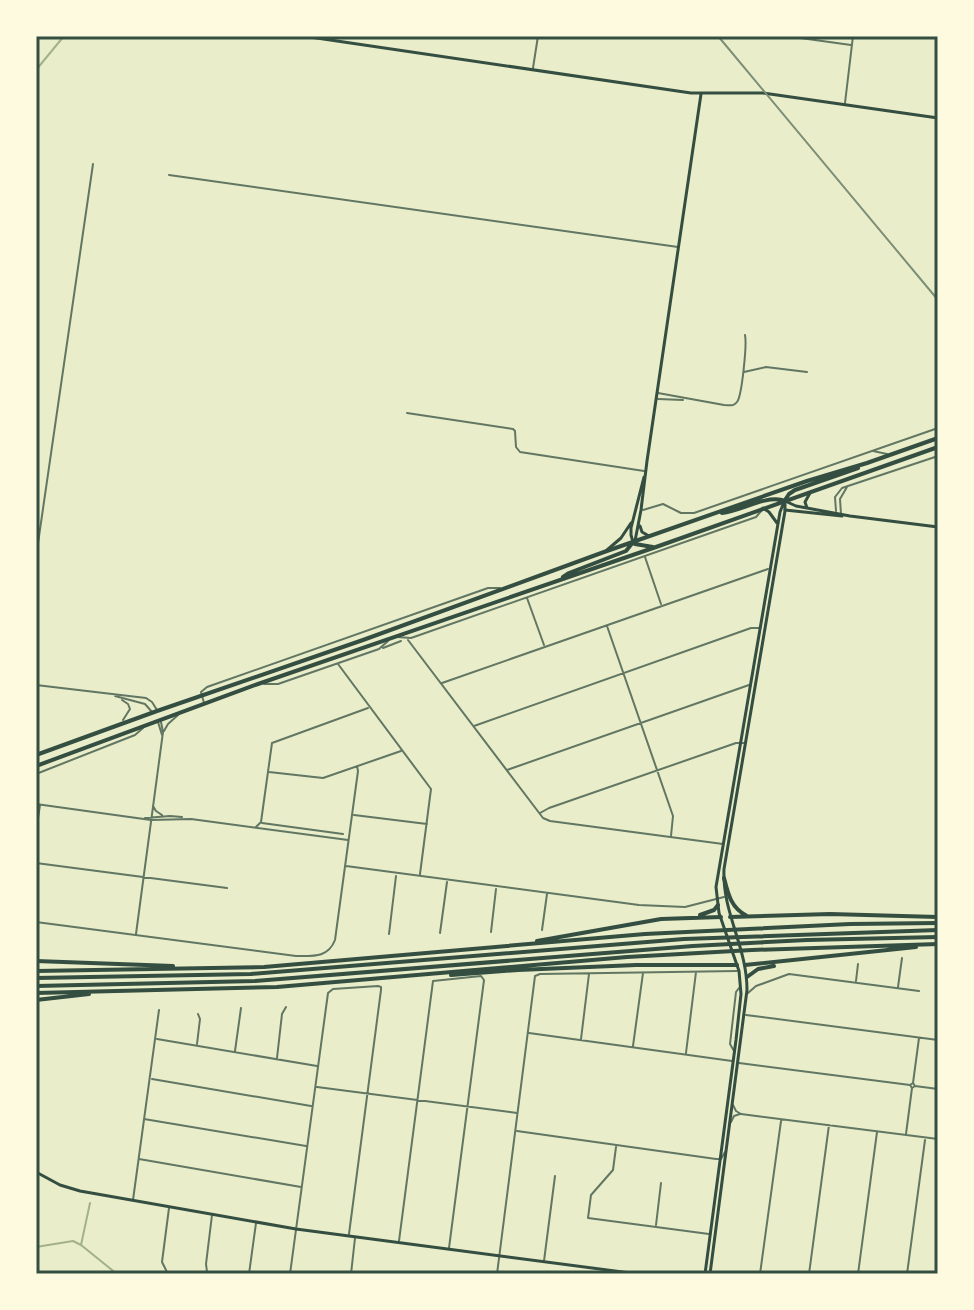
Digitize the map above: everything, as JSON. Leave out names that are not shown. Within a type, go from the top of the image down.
[{"type":"highway","points":[[36,755],[649,536],[938,438]]},
{"type":"highway","points":[[36,766],[258,684],[763,508],[811,492],[832,491],[938,447]]},
{"type":"highway","points":[[785,501],[795,490],[867,463]]},
{"type":"highway","points":[[715,514],[735,512],[771,499],[785,501]]},
{"type":"highway","points":[[634,542],[656,547]]},
{"type":"highway","points":[[558,580],[568,573],[626,551],[634,542]]},
{"type":"highway","points":[[518,584],[521,593]]},
{"type":"highway","points":[[155,712],[159,720]]},
{"type":"highway","points":[[724,878],[727,896],[738,911],[750,917]]},
{"type":"highway","points":[[694,917],[714,910],[718,905]]},
{"type":"highway","points":[[730,917],[830,914],[938,920]]},
{"type":"highway","points":[[511,946],[649,921],[721,917]]},
{"type":"highway","points":[[36,971],[243,967],[599,937],[938,920]]},
{"type":"highway","points":[[36,978],[280,973],[608,945],[747,936],[938,930]]},
{"type":"highway","points":[[36,986],[255,981],[720,944],[938,937]]},
{"type":"highway","points":[[745,965],[938,945]]},
{"type":"highway","points":[[36,993],[251,988],[604,959],[752,950],[938,945]]},
{"type":"highway","points":[[747,977],[758,969],[816,959]]},
{"type":"highway","points":[[36,961],[243,967]]},
{"type":"highway","points":[[425,975],[636,965],[738,968]]},
{"type":"highway","points":[[36,1000],[104,992]]},
{"type":"main road","points":[[303,36],[701,94],[763,93],[938,118]]},
{"type":"main road","points":[[634,542],[701,94]]},
{"type":"main road","points":[[634,542],[631,535],[633,520],[646,470]]},
{"type":"main road","points":[[807,508],[805,501],[811,492]]},
{"type":"main road","points":[[785,501],[850,516],[938,527]]},
{"type":"main road","points":[[708,1274],[731,1123],[740,986],[738,968],[716,898],[717,881],[785,501]]},
{"type":"main road","points":[[763,628],[785,501]]},
{"type":"main road","points":[[763,508],[780,527]]},
{"type":"main road","points":[[635,509],[641,510]]},
{"type":"main road","points":[[785,510],[815,510]]},
{"type":"main road","points":[[604,552],[621,538],[633,520]]},
{"type":"main road","points":[[639,522],[641,530],[649,536]]},
{"type":"main road","points":[[724,878],[726,844]]},
{"type":"main road","points":[[708,1274],[710,1234],[747,994],[745,965],[727,896]]},
{"type":"main road","points":[[721,917],[730,917]]},
{"type":"main road","points":[[738,968],[745,965]]},
{"type":"main road","points":[[36,1172],[68,1188],[296,1229],[638,1274]]},
{"type":"street","points":[[533,70],[538,36]]},
{"type":"street","points":[[786,36],[851,45]]},
{"type":"street","points":[[844,104],[853,36]]},
{"type":"street","points":[[36,557],[93,164]]},
{"type":"street","points":[[169,175],[679,247]]},
{"type":"street","points":[[658,393],[688,400],[734,404],[739,397],[743,372],[747,343],[745,335]]},
{"type":"street","points":[[743,372],[771,367],[807,372]]},
{"type":"street","points":[[657,399],[688,400]]},
{"type":"street","points":[[407,413],[513,429],[520,452],[646,470]]},
{"type":"street","points":[[641,510],[663,504],[679,512],[693,514],[938,428]]},
{"type":"street","points":[[872,451],[894,453],[902,441]]},
{"type":"street","points":[[832,491],[938,456]]},
{"type":"street","points":[[839,514],[840,500],[848,487]]},
{"type":"street","points":[[832,491],[843,493]]},
{"type":"street","points":[[832,491],[839,514]]},
{"type":"street","points":[[379,649],[393,637],[407,639],[466,619],[757,517],[763,508]]},
{"type":"street","points":[[645,556],[662,605]]},
{"type":"street","points":[[441,684],[771,569]]},
{"type":"street","points":[[527,597],[544,646]]},
{"type":"street","points":[[466,619],[475,609]]},
{"type":"street","points":[[607,625],[673,816],[671,837]]},
{"type":"street","points":[[473,727],[751,628],[763,628]]},
{"type":"street","points":[[407,639],[539,814],[548,820],[726,844]]},
{"type":"street","points":[[258,684],[278,684],[401,641]]},
{"type":"street","points":[[337,663],[430,787],[420,876]]},
{"type":"street","points":[[36,685],[110,695],[145,704],[155,712]]},
{"type":"street","points":[[506,770],[753,685]]},
{"type":"street","points":[[110,695],[129,706],[129,713],[120,724]]},
{"type":"street","points":[[201,696],[204,704]]},
{"type":"street","points":[[265,829],[261,822],[272,743],[370,707]]},
{"type":"street","points":[[162,736],[168,724],[183,712]]},
{"type":"street","points":[[136,935],[163,729],[159,720]]},
{"type":"street","points":[[36,774],[135,735],[146,724]]},
{"type":"street","points":[[539,814],[658,770],[743,743]]},
{"type":"street","points":[[267,772],[321,779],[402,750]]},
{"type":"street","points":[[36,922],[296,956],[324,954],[335,940],[357,766]]},
{"type":"street","points":[[153,800],[157,812],[170,816],[349,840]]},
{"type":"street","points":[[36,831],[38,804],[144,818],[191,819]]},
{"type":"street","points":[[353,815],[427,824]]},
{"type":"street","points":[[151,818],[170,816]]},
{"type":"street","points":[[255,828],[261,822]]},
{"type":"street","points":[[261,822],[343,834]]},
{"type":"street","points":[[321,836],[322,830]]},
{"type":"street","points":[[36,863],[227,888]]},
{"type":"street","points":[[345,866],[676,908],[727,896]]},
{"type":"street","points":[[389,934],[397,873]]},
{"type":"street","points":[[440,933],[447,880]]},
{"type":"street","points":[[491,932],[497,887]]},
{"type":"street","points":[[542,930],[547,893]]},
{"type":"street","points":[[898,988],[902,958]]},
{"type":"street","points":[[856,983],[858,964]]},
{"type":"street","points":[[497,1274],[535,976],[738,968]]},
{"type":"street","points":[[685,1054],[696,971]]},
{"type":"street","points":[[633,1047],[643,973]]},
{"type":"street","points":[[581,1040],[589,974]]},
{"type":"street","points":[[747,994],[756,986],[789,974],[919,991]]},
{"type":"street","points":[[399,1242],[433,981],[484,977],[449,1249]]},
{"type":"street","points":[[747,977],[756,986]]},
{"type":"street","points":[[290,1274],[329,991],[381,987],[349,1236]]},
{"type":"street","points":[[277,1059],[282,1014],[286,1007]]},
{"type":"street","points":[[235,1052],[241,1008]]},
{"type":"street","points":[[133,1201],[159,1010]]},
{"type":"street","points":[[197,1046],[198,1014]]},
{"type":"street","points":[[745,1015],[938,1040]]},
{"type":"street","points":[[529,1033],[938,1089]]},
{"type":"street","points":[[155,1038],[318,1066]]},
{"type":"street","points":[[906,1135],[919,1038]]},
{"type":"street","points":[[150,1078],[313,1106]]},
{"type":"street","points":[[315,1087],[518,1114]]},
{"type":"street","points":[[733,1104],[741,1114]]},
{"type":"street","points":[[731,1123],[734,1116],[741,1114],[938,1139]]},
{"type":"street","points":[[144,1119],[307,1147]]},
{"type":"street","points":[[760,1274],[781,1119]]},
{"type":"street","points":[[809,1274],[829,1125]]},
{"type":"street","points":[[515,1131],[721,1159],[727,1149]]},
{"type":"street","points":[[858,1274],[877,1131]]},
{"type":"street","points":[[907,1274],[925,1138]]},
{"type":"street","points":[[616,1145],[613,1170],[591,1195],[588,1218],[710,1234]]},
{"type":"street","points":[[139,1159],[302,1188]]},
{"type":"street","points":[[544,1262],[555,1176]]},
{"type":"street","points":[[656,1226],[661,1183]]},
{"type":"street","points":[[168,1274],[162,1262],[169,1207]]},
{"type":"street","points":[[207,1272],[212,1214]]},
{"type":"street","points":[[249,1274],[256,1222]]},
{"type":"street","points":[[351,1274],[355,1236]]},
{"type":"waterway","points":[[36,70],[64,36]]},
{"type":"waterway","points":[[81,1245],[90,1203]]},
{"type":"waterway","points":[[36,1247],[73,1241],[117,1274]]},
{"type":"railway","points":[[718,36],[938,300]]}]
